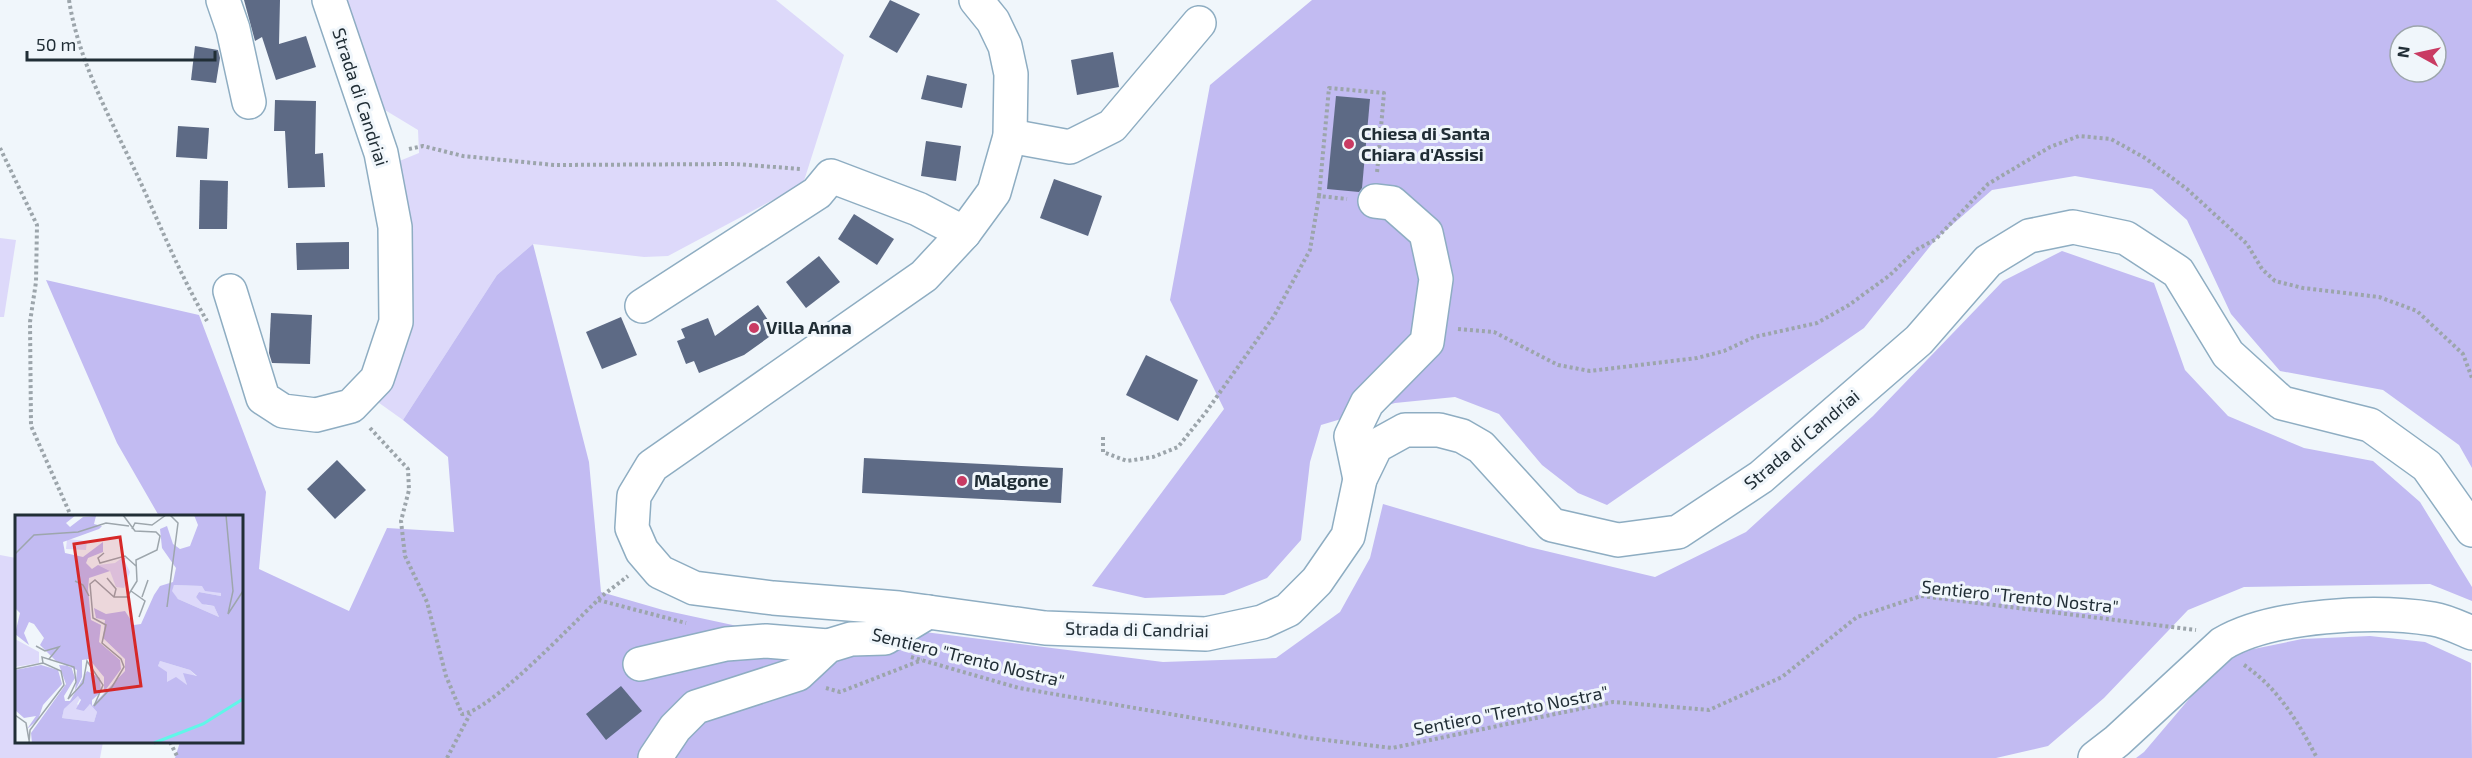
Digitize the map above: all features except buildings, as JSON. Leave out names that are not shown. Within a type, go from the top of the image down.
[{"type":"main road","points":[[223,0],[234,29],[249,102]]},
{"type":"main road","name":"Strada di Candriai","points":[[329,0],[381,153],[395,236],[396,322],[377,379],[351,406]]},
{"type":"main road","name":"Strada di Candriai","points":[[976,0],[993,21],[1005,46],[1011,74],[1010,136],[994,192],[964,233],[924,276],[652,466],[634,496],[632,528],[642,550],[660,572],[694,588],[928,612],[1046,628],[1206,634],[1262,622],[1288,610],[1317,581],[1348,536],[1360,479],[1376,446],[1405,430],[1439,429],[1462,436],[1481,447],[1552,525],[1618,540],[1678,532],[1761,477],[1919,340],[1988,261],[2029,236],[2073,227],[2126,238],[2178,272],[2228,354],[2282,403],[2370,424],[2427,466],[2472,530]]},
{"type":"main road","points":[[1010,136],[1070,147],[1112,126],[1199,23]]},
{"type":"main road","points":[[642,306],[817,193],[831,176],[918,209],[964,233]]},
{"type":"main road","points":[[1360,479],[1351,436],[1367,403],[1427,342],[1436,279],[1426,233],[1392,203],[1375,201]]},
{"type":"main road","points":[[230,291],[263,398],[283,411],[316,415],[351,406]]},
{"type":"main road","points":[[640,664],[726,644],[766,641],[828,646],[850,639],[885,638],[928,612]]},
{"type":"main road","points":[[2095,758],[2117,741],[2222,644],[2234,637],[2281,623],[2376,614],[2436,619],[2472,633]]},
{"type":"main road","points":[[655,758],[675,728],[696,707],[798,674],[828,646]]},
{"type":"path","points":[[69,0],[72,18],[93,82],[170,252],[212,329]]},
{"type":"path","points":[[1103,437],[1103,452],[1127,461],[1153,457],[1178,447],[1206,412],[1279,306],[1310,250],[1329,88],[1384,93],[1375,201],[1318,196]]},
{"type":"path","points":[[423,146],[463,156],[554,165],[767,165],[807,170],[831,176]]},
{"type":"path","points":[[0,148],[37,225],[36,282],[30,322],[31,426],[71,515]]},
{"type":"path","points":[[351,406],[408,469],[409,490],[401,521],[405,556],[427,602],[446,676],[462,714],[470,713]]},
{"type":"path","points":[[447,758],[470,713],[507,686],[598,600],[649,560]]},
{"type":"path","name":"Sentiero \"Trento Nostra\"","points":[[905,656],[1019,688],[1308,738],[1392,748],[1613,702],[1709,710],[1782,677],[1857,617],[1921,597],[2205,630],[2222,644],[2233,658],[2258,674],[2294,715],[2317,758]]},
{"type":"path","points":[[598,600],[687,623]]},
{"type":"path","points":[[171,743],[178,758]]},
{"type":"shaded area","points":[[338,0],[776,0],[844,55],[803,184],[668,256],[644,257],[533,244],[497,275],[403,420],[375,400],[397,162],[419,153],[418,130],[375,104]]},
{"type":"shaded area","points":[[1312,0],[2472,0],[2472,468],[2459,445],[2383,390],[2280,371],[2231,314],[2187,220],[2152,189],[2075,176],[1992,190],[1936,239],[1864,328],[1607,505],[1578,493],[1542,465],[1499,414],[1455,397],[1395,403],[1321,425],[1310,462],[1301,540],[1267,578],[1224,595],[1145,598],[1092,586],[1224,409],[1170,300],[1210,85]]},
{"type":"shaded area","points":[[0,238],[16,240],[4,317],[0,317]]},
{"type":"shaded area","points":[[533,244],[589,462],[601,592],[663,610],[770,633],[885,627],[1163,662],[1276,658],[1340,612],[1370,558],[1383,504],[1529,547],[1655,577],[1746,532],[1873,416],[2003,281],[2062,251],[2154,283],[2185,370],[2228,416],[2304,448],[2373,461],[2420,502],[2472,587],[2472,601],[2430,584],[2244,587],[2188,610],[2104,698],[2048,746],[1996,758],[175,758],[180,743],[243,743],[243,515],[158,515],[117,443],[46,280],[199,315],[266,492],[259,569],[349,611],[387,528],[454,532],[448,457],[403,420],[497,275]]},
{"type":"shaded area","points":[[0,555],[15,558],[15,743],[103,743],[100,758],[0,758]]},
{"type":"shaded area","points":[[2370,636],[2425,642],[2471,663],[2472,758],[2136,758],[2144,752],[2195,692],[2239,652],[2302,639]]},
{"type":"place","name":"Chiesa di Santa Chiara d'Assisi","points":[[1349,144]]},
{"type":"place","name":"Villa Anna","points":[[754,328]]},
{"type":"place","name":"Malgone","points":[[962,481]]}]
